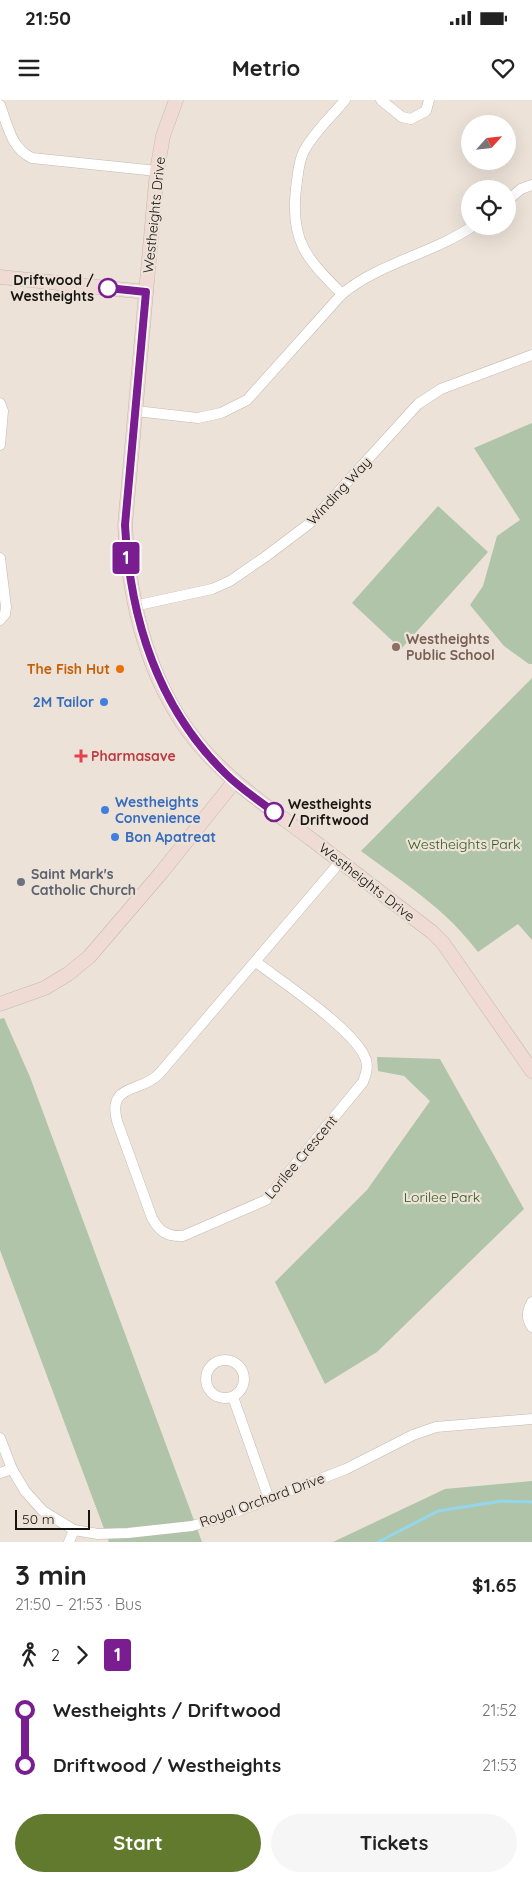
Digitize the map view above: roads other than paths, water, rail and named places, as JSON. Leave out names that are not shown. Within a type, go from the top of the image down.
[{"type":"street","name":"Westheights Drive","points":[[176,100],[163,136],[157,171],[125,525],[127,563],[134,606],[146,646],[174,706],[194,739],[234,782],[432,932],[443,943],[532,1071]]},
{"type":"street","points":[[342,294],[312,262],[302,246],[295,229],[294,210],[299,168],[304,151],[345,100]]},
{"type":"street","points":[[381,100],[402,116],[411,119],[426,111],[429,100]]},
{"type":"street","points":[[0,106],[15,144],[22,153],[32,158],[157,171]]},
{"type":"street","points":[[516,193],[532,184]]},
{"type":"street","points":[[136,411],[198,418],[222,413],[247,400],[342,294],[357,282],[384,267],[461,235]]},
{"type":"street","points":[[0,277],[146,292]]},
{"type":"street","name":"Winding Way","points":[[134,606],[205,591],[230,581],[310,523],[418,404],[428,396],[440,389],[532,355]]},
{"type":"street","points":[[0,403],[3,411],[0,445]]},
{"type":"street","points":[[0,558],[1,585],[6,607],[5,614],[0,620]]},
{"type":"street","points":[[0,1004],[45,988],[68,974],[89,957],[161,873],[234,782]]},
{"type":"street","name":"Lorilee Crescent","points":[[256,962],[344,1031],[359,1046],[366,1060],[367,1073],[363,1082],[266,1200],[183,1236],[168,1235],[157,1228],[152,1218],[116,1121],[114,1107],[116,1100],[124,1091],[154,1079],[340,862]]},
{"type":"street","points":[[532,1302],[528,1309],[528,1318],[532,1327]]},
{"type":"street","points":[[233,1397],[269,1499]]},
{"type":"street","name":"Royal Orchard Drive","points":[[0,1438],[12,1469],[25,1491],[43,1510],[74,1530],[98,1534],[128,1533],[192,1526],[346,1469],[413,1435],[436,1427],[532,1419]]},
{"type":"street","points":[[0,1473],[12,1469]]},
{"type":"street","points":[[69,1542],[74,1530]]},
{"type":"waterway","points":[[378,1542],[438,1511],[502,1501],[532,1502]]},
{"type":"place","name":"Driftwood / Westheights","points":[[108,288]]},
{"type":"place","name":"Westheights Public School","points":[[396,647]]},
{"type":"place","name":"The Fish Hut","points":[[120,669]]},
{"type":"place","name":"2M Tailor","points":[[104,702]]},
{"type":"place","name":"Pharmasave","points":[[81,756]]},
{"type":"place","name":"Westheights Convenience","points":[[105,810]]},
{"type":"place","name":"Westheights / Driftwood","points":[[274,812]]},
{"type":"place","name":"Bon Apatreat","points":[[115,837]]},
{"type":"place","name":"Saint Mark's Catholic Church","points":[[21,882]]},
{"type":"park label","name":"Westheights Park","points":[[464,844]]},
{"type":"park label","name":"Lorilee Park","points":[[442,1197]]}]
